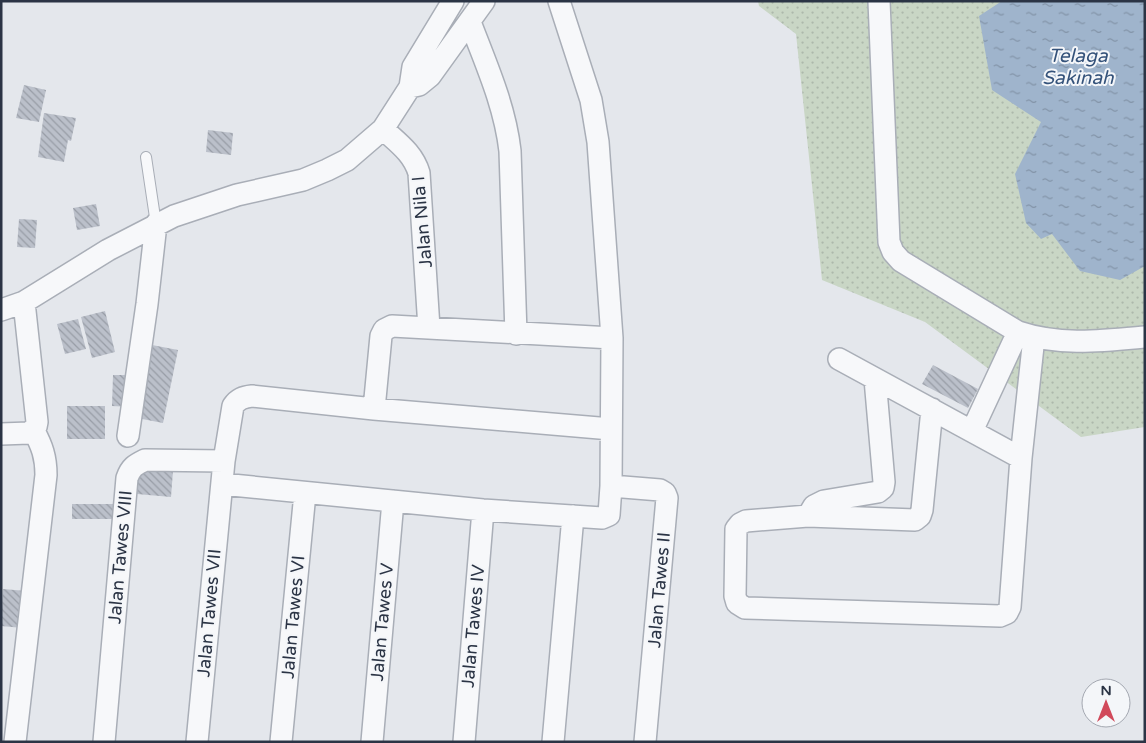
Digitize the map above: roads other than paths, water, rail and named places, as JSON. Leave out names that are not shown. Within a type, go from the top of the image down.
[{"type":"street","points":[[1,310],[24,302],[108,250],[156,224],[213,202],[267,186],[303,180],[347,160],[383,130],[410,87],[413,66],[453,1]]},
{"type":"street","points":[[410,87],[419,85],[430,76],[484,1]]},
{"type":"street","points":[[222,484],[483,510],[602,518],[609,516],[612,338],[596,125],[582,72],[559,1]]},
{"type":"street","points":[[879,1],[889,242],[893,252],[901,261],[1026,335],[1081,343],[1145,337]]},
{"type":"street","points":[[470,22],[508,128],[516,334]]},
{"type":"street","name":"Jalan Nila I","points":[[383,130],[408,151],[416,162],[419,173],[429,328]]},
{"type":"street","points":[[128,436],[147,304],[156,224]]},
{"type":"street","points":[[1,434],[29,433],[36,428],[37,422],[24,302]]},
{"type":"street","points":[[374,409],[381,336],[384,330],[392,326],[612,338]]},
{"type":"street","points":[[972,431],[1026,335]]},
{"type":"street","points":[[932,409],[920,516],[915,520],[808,516],[746,521],[736,529],[735,596],[737,603],[745,608],[1000,616],[1006,613],[1010,607],[1021,458],[1026,335]]},
{"type":"street","points":[[839,359],[1021,458]]},
{"type":"street","points":[[808,516],[814,506],[824,501],[878,492],[883,488],[875,379]]},
{"type":"street","name":"Jalan Tawes VII","points":[[197,742],[224,461],[233,406],[237,401],[252,396],[374,409],[611,429]]},
{"type":"street","points":[[15,742],[46,475],[43,449],[34,431]]},
{"type":"street","name":"Jalan Tawes VIII","points":[[104,742],[127,478],[134,465],[145,460],[224,461]]},
{"type":"street","name":"Jalan Tawes II","points":[[611,486],[660,490],[668,498],[645,742]]},
{"type":"street","name":"Jalan Tawes VI","points":[[281,742],[305,493]]},
{"type":"street","name":"Jalan Tawes V","points":[[372,742],[393,501]]},
{"type":"street","name":"Jalan Tawes IV","points":[[464,742],[483,510]]},
{"type":"street","points":[[553,742],[573,516]]},
{"type":"lane","points":[[146,157],[156,224]]},
{"type":"water","name":"Telaga Sakinah","points":[[1002,1],[1145,1],[1145,266],[1120,280],[1080,271],[1052,234],[1041,239],[1026,223],[1015,174],[1041,122],[992,90],[979,16]]}]
